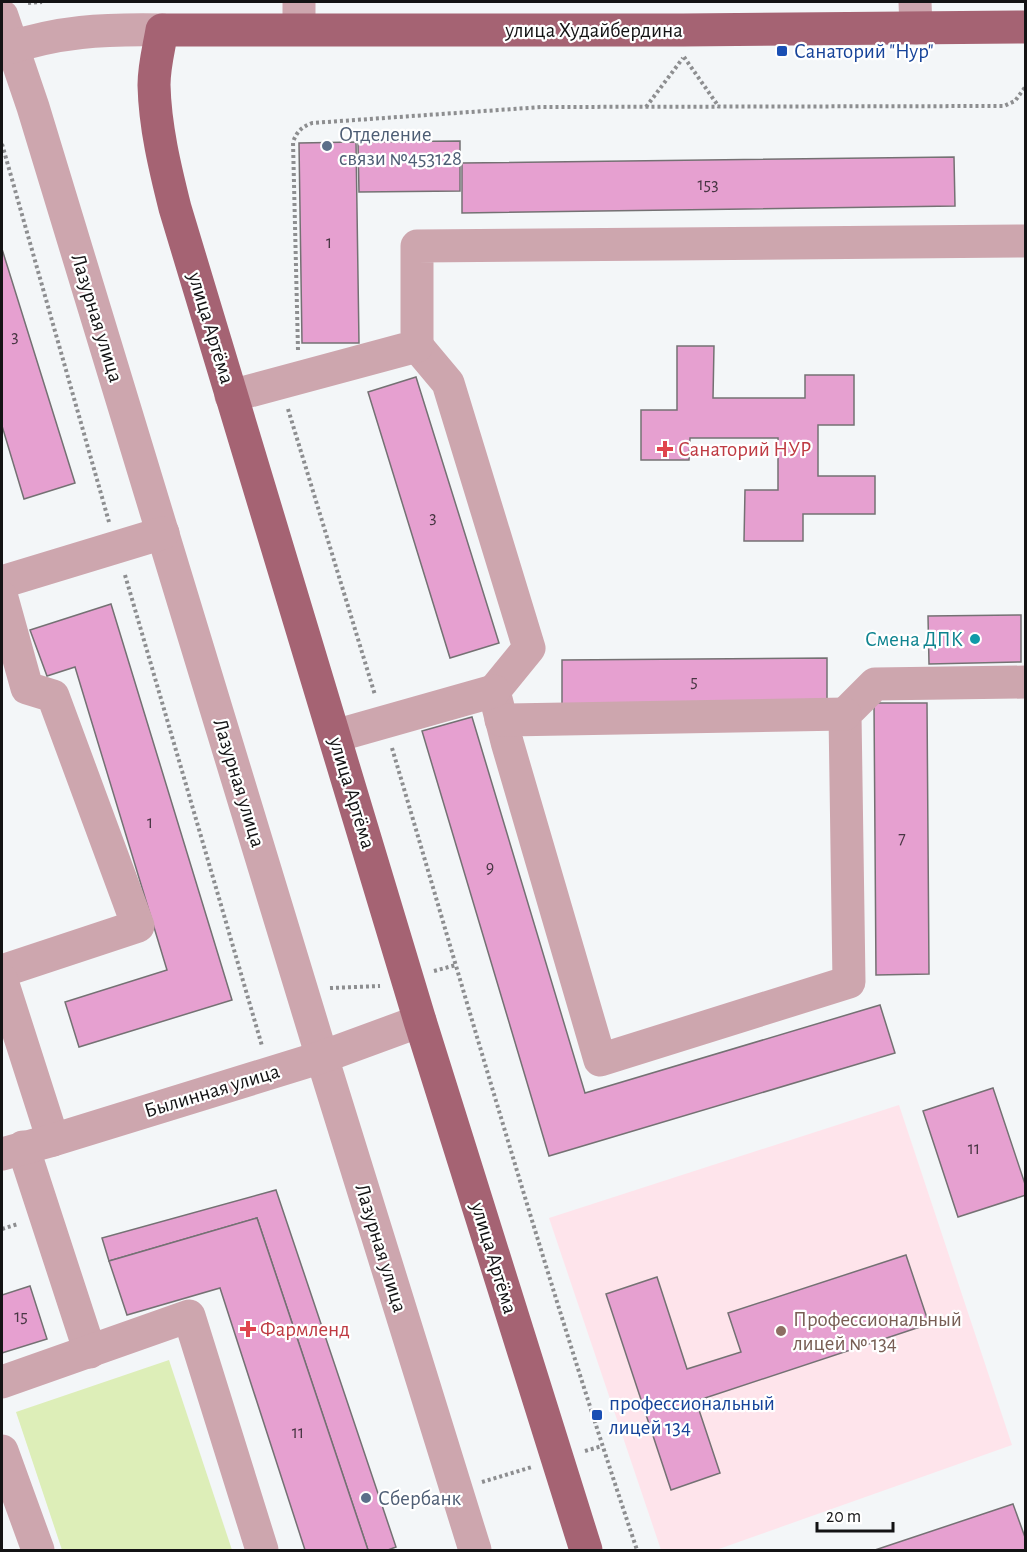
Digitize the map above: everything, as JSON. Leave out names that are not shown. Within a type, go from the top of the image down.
[{"type":"main road","name":"улица Худайбердина","points":[[162,30],[299,15],[683,30],[916,15],[1026,27]]},
{"type":"main road","name":"улица Артёма","points":[[162,30],[154,83],[162,153],[175,208],[420,1021],[586,1551]]},
{"type":"street","name":"Лазурная улица","points":[[11,10],[6,48],[33,107],[301,989],[456,1489],[472,1550]]},
{"type":"street","points":[[6,48],[37,39],[81,31],[162,30]]},
{"type":"street","points":[[1026,241],[417,246],[417,346],[448,383],[529,648],[498,706],[600,1060],[849,982],[845,714],[875,684],[1026,682]]},
{"type":"street","points":[[231,396],[417,346]]},
{"type":"street","points":[[2,582],[163,533]]},
{"type":"street","points":[[2,598],[27,688],[53,696],[138,926],[2,971]]},
{"type":"street","points":[[335,736],[384,722],[498,706],[845,714]]},
{"type":"street","points":[[2,981],[26,1147],[90,1352]]},
{"type":"street","name":"Былинная улица","points":[[26,1147],[322,1057],[420,1021]]},
{"type":"street","points":[[2,1382],[189,1316],[262,1551]]},
{"type":"street","points":[[2,1451],[38,1551]]},
{"type":"path","points":[[11,10],[42,2]]},
{"type":"path","points":[[684,46],[684,57],[719,107]]},
{"type":"path","points":[[646,107],[684,57]]},
{"type":"path","points":[[637,1551],[602,1446],[456,965],[384,722],[290,380],[293,142],[296,133],[302,127],[312,123],[542,107],[1004,106],[1015,101],[1026,86]]},
{"type":"path","points":[[2,144],[270,1073]]},
{"type":"path","points":[[428,973],[456,965]]},
{"type":"path","points":[[301,989],[384,986]]},
{"type":"path","points":[[585,1451],[602,1446]]},
{"type":"path","points":[[456,1489],[533,1467]]},
{"type":"shaded area","name":"Профессиональный лицей № 134","points":[[899,1105],[1012,1445],[716,1550],[661,1550],[549,1218]]},
{"type":"green space","points":[[169,1360],[232,1550],[62,1550],[16,1412]]},
{"type":"building","points":[[460,141],[460,191],[359,192],[358,142]]},
{"type":"building","points":[[356,142],[359,343],[302,343],[299,143]]},
{"type":"building","points":[[954,157],[955,206],[462,213],[462,163]]},
{"type":"building","points":[[2,249],[75,483],[24,499],[2,426]]},
{"type":"building","name":"Санаторий НУР","points":[[677,346],[714,346],[713,398],[805,398],[805,375],[854,375],[854,425],[818,425],[818,476],[875,476],[875,514],[803,514],[803,541],[744,541],[745,490],[778,490],[778,438],[690,438],[689,460],[641,460],[641,410],[677,410]]},
{"type":"building","points":[[416,377],[499,643],[450,658],[368,392]]},
{"type":"building","points":[[111,604],[232,1000],[79,1047],[65,1002],[167,970],[75,667],[47,676],[30,630]]},
{"type":"building","name":"Смена ДПК","points":[[1021,615],[1021,662],[929,664],[928,616]]},
{"type":"building","points":[[827,658],[827,704],[562,705],[562,660]]},
{"type":"building","points":[[874,703],[927,703],[929,974],[876,975]]},
{"type":"building","points":[[472,717],[585,1093],[880,1005],[895,1053],[549,1156],[422,731]]},
{"type":"building","points":[[993,1088],[1026,1187],[1026,1195],[958,1217],[923,1111]]},
{"type":"building","points":[[276,1190],[396,1547],[388,1550],[368,1550],[257,1218],[109,1261],[102,1238]]},
{"type":"building","points":[[257,1218],[368,1550],[305,1550],[220,1288],[127,1315],[109,1261]]},
{"type":"building","points":[[906,1255],[929,1324],[696,1401],[720,1473],[671,1490],[606,1294],[657,1277],[687,1369],[741,1352],[728,1313]]},
{"type":"building","points":[[30,1286],[47,1339],[2,1353],[2,1295]]},
{"type":"building","points":[[1013,1504],[1026,1540],[1026,1550],[875,1550]]},
{"type":"place","name":"Санаторий \"Нур\"","points":[[782,51]]},
{"type":"place","name":"Отделение связи №453128","points":[[327,146]]},
{"type":"place","name":"Санаторий НУР","points":[[665,449]]},
{"type":"place","name":"Смена ДПК","points":[[975,639]]},
{"type":"place","name":"Фармленд","points":[[248,1329]]},
{"type":"place","name":"Профессиональный лицей № 134","points":[[781,1331]]},
{"type":"place","name":"профессиональный лицей 134","points":[[597,1415]]},
{"type":"place","name":"Сбербанк","points":[[366,1498]]}]
